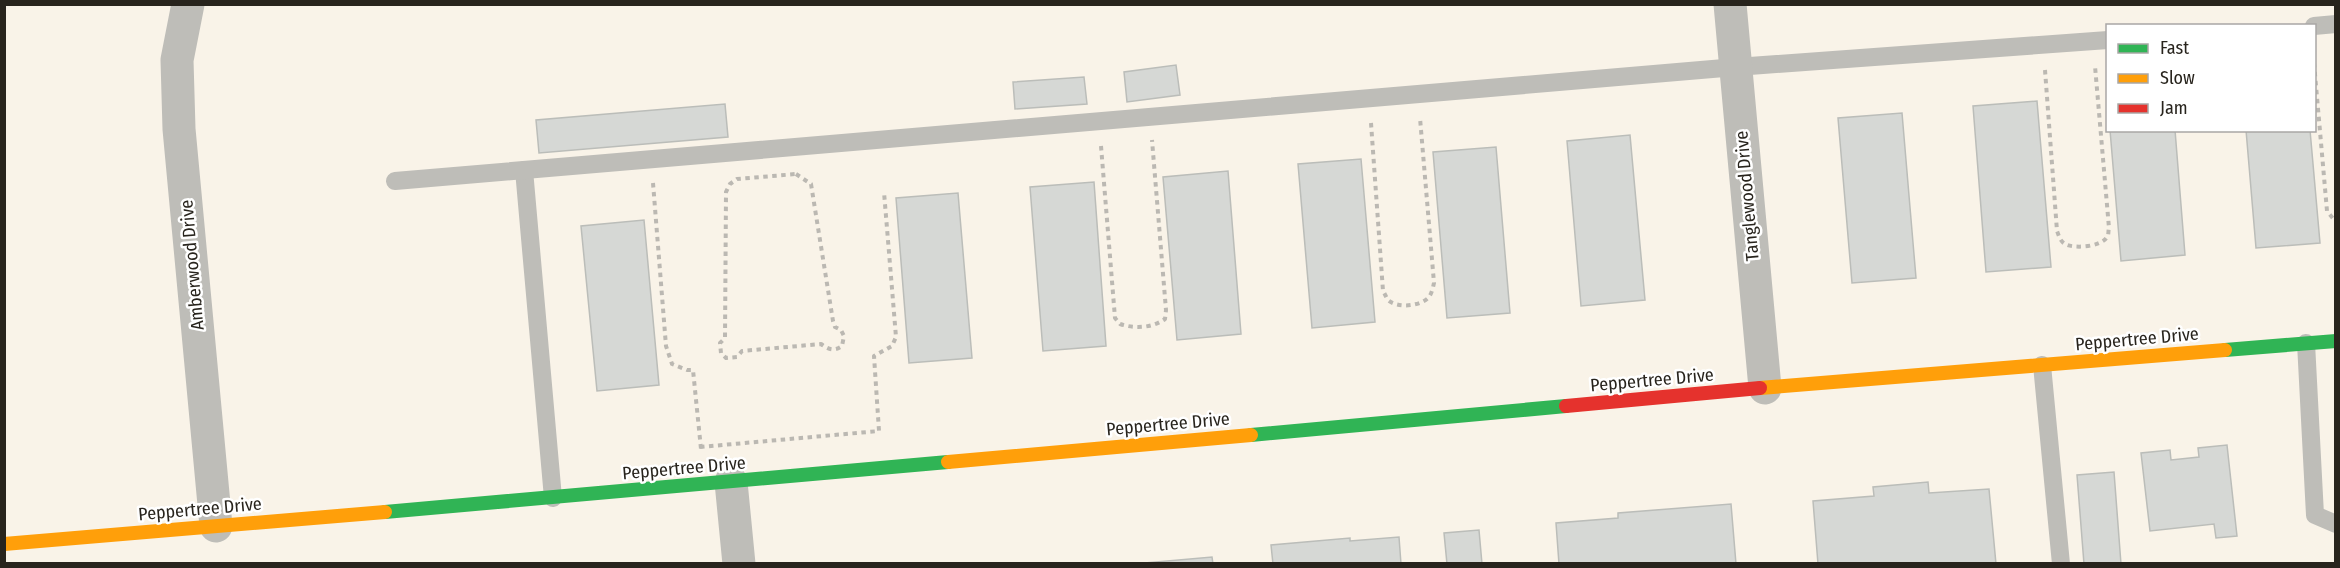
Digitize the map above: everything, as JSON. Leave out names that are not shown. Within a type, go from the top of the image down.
[{"type":"street","name":"Amberwood Drive","points":[[188,4],[177,60],[179,129],[216,526]]},
{"type":"street","name":"Tanglewood Drive","points":[[1731,4],[1765,388]]},
{"type":"street","name":"Peppertree Drive","points":[[4,544],[553,498],[1765,388],[2336,340]]},
{"type":"street","points":[[717,483],[739,564]]},
{"type":"lane","points":[[2316,26],[2336,24]]},
{"type":"lane","points":[[395,180],[1736,67],[2100,41]]},
{"type":"lane","points":[[524,170],[553,498]]},
{"type":"lane","points":[[2306,343],[2315,515],[2336,524]]},
{"type":"lane","points":[[2042,365],[2061,564]]},
{"type":"path","points":[[2043,45],[2057,231],[2060,239],[2066,245],[2076,247],[2100,244],[2107,237],[2109,228],[2100,41]]},
{"type":"path","points":[[2316,86],[2327,211],[2336,222]]},
{"type":"path","points":[[1370,98],[1371,151],[1383,291],[1388,300],[1398,305],[1410,306],[1431,296],[1434,283],[1418,94]]},
{"type":"path","points":[[1099,121],[1115,318],[1120,324],[1143,327],[1158,324],[1165,319],[1166,310],[1150,117]]},
{"type":"path","points":[[651,159],[666,346],[672,364],[693,370],[700,447],[717,483]]},
{"type":"path","points":[[796,174],[803,177],[811,184],[813,191],[833,321],[835,327],[841,330],[844,336],[842,346],[832,350],[821,344],[742,351],[732,359],[726,358],[720,349],[720,343],[725,338],[726,192],[730,184],[737,179],[796,174]]},
{"type":"path","points":[[700,447],[879,431],[874,356],[892,346],[896,337],[884,192]]},
{"type":"building","points":[[1176,65],[1180,95],[1127,102],[1124,72]]},
{"type":"building","points":[[1084,77],[1087,104],[1015,109],[1013,82]]},
{"type":"building","points":[[2037,101],[2051,267],[1986,272],[1973,106]]},
{"type":"building","points":[[725,104],[728,137],[539,153],[536,120]]},
{"type":"building","points":[[1902,113],[1916,278],[1852,283],[1838,118]]},
{"type":"building","points":[[2110,132],[2175,132],[2185,255],[2121,261]]},
{"type":"building","points":[[2246,132],[2310,132],[2320,243],[2256,248]]},
{"type":"building","points":[[1630,135],[1645,300],[1581,306],[1567,141]]},
{"type":"building","points":[[1496,147],[1510,313],[1447,318],[1433,152]]},
{"type":"building","points":[[1361,159],[1375,322],[1312,328],[1298,164]]},
{"type":"building","points":[[1228,171],[1241,334],[1177,340],[1163,177]]},
{"type":"building","points":[[1094,182],[1106,346],[1043,351],[1030,187]]},
{"type":"building","points":[[958,193],[972,358],[909,363],[896,198]]},
{"type":"building","points":[[644,220],[659,385],[597,391],[581,226]]},
{"type":"building","points":[[2227,445],[2237,536],[2216,538],[2214,524],[2150,531],[2141,453],[2170,450],[2171,460],[2199,457],[2198,448]]},
{"type":"building","points":[[2114,472],[2121,564],[2084,564],[2077,475]]},
{"type":"building","points":[[1928,482],[1929,493],[1989,489],[1996,564],[1818,564],[1813,501],[1874,496],[1873,487]]},
{"type":"building","points":[[1731,504],[1736,564],[1559,564],[1556,523],[1618,518],[1618,513]]},
{"type":"building","points":[[1479,530],[1482,564],[1447,564],[1444,533]]},
{"type":"building","points":[[1399,537],[1401,564],[1273,564],[1271,545],[1350,538],[1350,541]]},
{"type":"building","points":[[1212,557],[1213,564],[1133,564]]},
{"type":"traffic: fast","points":[[2225,350],[2336,341]]},
{"type":"traffic: fast","points":[[1251,435],[1566,406]]},
{"type":"traffic: fast","points":[[385,512],[948,462]]},
{"type":"traffic: slow","points":[[1760,388],[2225,350]]},
{"type":"traffic: slow","points":[[948,462],[1251,435]]},
{"type":"traffic: slow","points":[[4,544],[385,512]]},
{"type":"traffic: jam","points":[[1566,406],[1760,388]]}]
